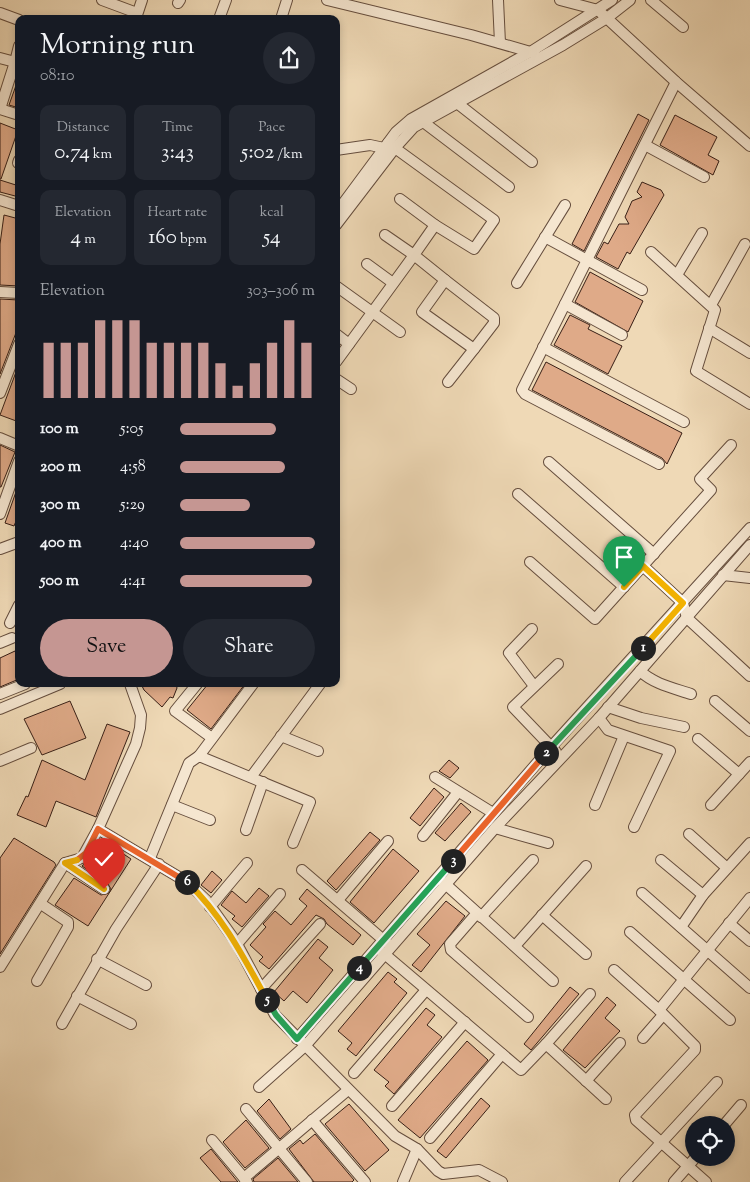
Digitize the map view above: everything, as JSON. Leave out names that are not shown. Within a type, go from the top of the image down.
[{"type":"street","points":[[102,0],[135,15]]},
{"type":"street","points":[[139,15],[142,0]]},
{"type":"street","points":[[220,15],[226,0]]},
{"type":"street","points":[[282,15],[287,0]]},
{"type":"street","points":[[327,0],[500,43],[532,52],[541,58]]},
{"type":"street","points":[[498,0],[500,43]]},
{"type":"street","points":[[560,0],[598,10],[676,82],[750,146]]},
{"type":"street","points":[[340,207],[411,119],[532,52],[612,0]]},
{"type":"street","points":[[340,220],[389,146],[422,122],[541,58],[607,18],[630,0]]},
{"type":"street","points":[[651,0],[683,27]]},
{"type":"street","points":[[0,13],[15,19]]},
{"type":"street","points":[[0,58],[15,62],[0,109],[15,114]]},
{"type":"street","points":[[659,464],[522,392],[676,82]]},
{"type":"street","points":[[457,103],[532,162]]},
{"type":"street","points":[[422,122],[509,187]]},
{"type":"street","points":[[340,149],[370,145],[389,146],[494,220],[494,223],[474,250],[400,199]]},
{"type":"street","points":[[645,145],[704,177]]},
{"type":"street","points":[[0,200],[15,205]]},
{"type":"street","points":[[517,283],[565,205]]},
{"type":"street","points":[[340,357],[436,225]]},
{"type":"street","points":[[677,275],[702,233]]},
{"type":"street","points":[[385,235],[414,255],[494,318],[494,323],[448,382]]},
{"type":"street","points":[[545,238],[642,290]]},
{"type":"street","points":[[710,305],[744,244]]},
{"type":"street","points":[[651,252],[710,305],[715,312],[696,371],[750,404]]},
{"type":"street","points":[[367,264],[393,283]]},
{"type":"street","points":[[445,280],[422,312],[474,349]]},
{"type":"street","points":[[340,289],[400,332]]},
{"type":"street","points":[[0,292],[15,293]]},
{"type":"street","points":[[565,304],[622,335]]},
{"type":"street","points":[[709,328],[750,353]]},
{"type":"street","points":[[340,337],[350,344]]},
{"type":"street","points":[[543,347],[684,422]]},
{"type":"street","points":[[0,393],[15,354]]},
{"type":"street","points":[[340,382],[351,389]]},
{"type":"street","points":[[0,438],[15,444]]},
{"type":"street","points":[[530,562],[595,619],[712,490],[700,479],[731,445]]},
{"type":"street","points":[[549,462],[654,554]]},
{"type":"street","points":[[0,514],[15,472]]},
{"type":"street","points":[[518,494],[624,587]]},
{"type":"street","points":[[442,881],[493,814],[551,747],[750,528]]},
{"type":"street","points":[[0,549],[15,543]]},
{"type":"street","points":[[259,1087],[301,1042],[442,881],[599,718],[750,545]]},
{"type":"street","points":[[643,566],[683,603],[687,618],[750,676]]},
{"type":"street","points":[[723,575],[750,578]]},
{"type":"street","points":[[10,623],[15,613]]},
{"type":"street","points":[[532,630],[509,653],[534,686]]},
{"type":"street","points":[[0,643],[12,638]]},
{"type":"street","points":[[558,664],[513,707],[561,757]]},
{"type":"street","points":[[640,671],[661,684],[691,694]]},
{"type":"street","points":[[0,694],[18,687]]},
{"type":"street","points":[[0,709],[53,687]]},
{"type":"street","points":[[0,967],[65,863],[82,858],[98,829],[136,744],[140,728],[141,715],[131,687]]},
{"type":"street","points":[[194,687],[175,710],[212,738]]},
{"type":"street","points":[[62,1024],[97,959],[155,861],[172,805],[189,763],[199,756],[251,687]]},
{"type":"street","points":[[251,778],[318,687]]},
{"type":"street","points":[[715,701],[750,731]]},
{"type":"street","points":[[608,707],[641,718],[684,727]]},
{"type":"street","points":[[599,718],[608,730],[670,751],[634,827]]},
{"type":"street","points":[[281,736],[318,751]]},
{"type":"street","points":[[595,805],[624,736]]},
{"type":"street","points":[[698,739],[739,774]]},
{"type":"street","points":[[0,761],[31,748]]},
{"type":"street","points":[[199,756],[310,802],[293,843]]},
{"type":"street","points":[[711,805],[750,762]]},
{"type":"street","points":[[435,778],[493,814]]},
{"type":"street","points":[[246,830],[263,782]]},
{"type":"street","points":[[422,836],[458,792]]},
{"type":"street","points":[[172,805],[210,820]]},
{"type":"street","points":[[495,828],[548,843]]},
{"type":"street","points":[[98,829],[155,861],[187,882],[210,906],[237,944],[276,1015],[395,1136],[417,1149],[443,1174],[479,1170],[502,1182]]},
{"type":"street","points":[[689,834],[727,868]]},
{"type":"street","points":[[338,900],[388,841]]},
{"type":"street","points":[[680,927],[703,895],[750,843]]},
{"type":"street","points":[[528,1017],[451,950],[450,944],[533,860]]},
{"type":"street","points":[[661,860],[703,895]]},
{"type":"street","points":[[65,863],[104,889]]},
{"type":"street","points":[[210,906],[247,863]]},
{"type":"street","points":[[515,946],[586,866]]},
{"type":"street","points":[[302,870],[338,900],[426,990],[521,1070],[590,994]]},
{"type":"street","points":[[442,881],[553,981]]},
{"type":"street","points":[[642,893],[750,988]]},
{"type":"street","points":[[237,944],[280,894]]},
{"type":"street","points":[[643,1038],[684,980],[750,898]]},
{"type":"street","points":[[37,981],[68,928],[68,922],[41,904]]},
{"type":"street","points":[[542,915],[586,954]]},
{"type":"street","points":[[729,922],[750,941]]},
{"type":"street","points":[[261,989],[320,924]]},
{"type":"street","points":[[630,932],[730,1020]]},
{"type":"street","points":[[97,959],[146,984]]},
{"type":"street","points":[[614,970],[661,1012],[695,1048],[635,1115],[636,1120],[685,1163]]},
{"type":"street","points":[[354,1073],[426,990]]},
{"type":"street","points":[[77,996],[131,1024]]},
{"type":"street","points":[[392,1106],[465,1022]]},
{"type":"street","points":[[586,1081],[620,1043]]},
{"type":"street","points":[[546,1044],[606,1099]]},
{"type":"street","points":[[430,1138],[502,1054]]},
{"type":"street","points":[[625,1182],[717,1082]]},
{"type":"street","points":[[212,1140],[246,1180],[348,1090]]},
{"type":"street","points":[[732,1116],[741,1105]]},
{"type":"street","points":[[246,1109],[307,1182]]},
{"type":"street","points":[[312,1120],[365,1182]]},
{"type":"street","points":[[403,1182],[417,1149]]},
{"type":"street","points":[[674,1182],[688,1166],[706,1182]]},
{"type":"building","points":[[15,88],[15,107],[9,105]]},
{"type":"building","points":[[638,114],[649,120],[584,251],[572,244]]},
{"type":"building","points":[[675,115],[717,137],[708,155],[719,161],[713,175],[660,145]]},
{"type":"building","points":[[0,123],[15,129],[15,139],[0,179]]},
{"type":"building","points":[[0,180],[15,185],[15,196],[0,192]]},
{"type":"building","points":[[642,182],[661,190],[664,195],[630,254],[627,252],[618,269],[596,257],[604,242],[608,244],[619,224],[629,224],[625,217],[632,201],[642,197],[637,192]]},
{"type":"building","points":[[4,215],[15,218],[15,286],[0,285],[0,244]]},
{"type":"building","points":[[590,272],[643,301],[628,332],[575,302]]},
{"type":"building","points":[[0,299],[15,300],[15,335],[0,374]]},
{"type":"building","points":[[570,315],[590,325],[588,329],[622,346],[608,374],[554,345]]},
{"type":"building","points":[[546,362],[682,433],[667,464],[662,458],[532,390]]},
{"type":"building","points":[[15,375],[15,421],[0,415]]},
{"type":"building","points":[[0,445],[15,452],[1,487],[0,487]]},
{"type":"building","points":[[15,495],[15,524],[14,526],[5,523]]},
{"type":"building","points":[[15,651],[15,681],[0,687],[0,658]]},
{"type":"building","points":[[142,687],[177,688],[173,698],[170,697],[162,707]]},
{"type":"building","points":[[206,687],[243,687],[211,729],[187,710]]},
{"type":"building","points":[[70,701],[86,738],[42,755],[24,719]]},
{"type":"building","points":[[107,724],[130,732],[96,817],[56,801],[46,827],[17,815],[26,796],[28,797],[42,760],[85,780]]},
{"type":"building","points":[[449,760],[459,768],[450,778],[439,771]]},
{"type":"building","points":[[434,788],[444,797],[420,826],[410,818]]},
{"type":"building","points":[[461,803],[471,812],[445,841],[435,833]]},
{"type":"building","points":[[370,832],[380,840],[336,890],[327,881]]},
{"type":"building","points":[[14,838],[56,865],[0,954],[0,858]]},
{"type":"building","points":[[101,839],[131,859],[88,926],[55,905],[74,878],[101,895],[109,893],[111,889],[108,884],[82,866],[88,861]]},
{"type":"building","points":[[393,849],[419,871],[374,923],[350,902]]},
{"type":"building","points":[[212,871],[222,880],[211,893],[201,885]]},
{"type":"building","points":[[259,888],[269,896],[242,927],[232,919],[235,916],[221,905],[232,891],[246,903]]},
{"type":"building","points":[[307,889],[361,935],[353,945],[327,924],[324,919],[316,915],[269,969],[259,961],[263,957],[250,945],[266,927],[263,924],[275,911],[291,925],[307,906],[299,899]]},
{"type":"building","points":[[446,901],[465,916],[421,972],[412,965],[430,945],[417,934]]},
{"type":"building","points":[[318,939],[328,947],[319,958],[333,970],[307,1003],[293,991],[284,1001],[274,992]]},
{"type":"building","points":[[388,972],[397,979],[394,982],[407,993],[356,1056],[347,1049],[352,1043],[338,1031]]},
{"type":"building","points":[[570,987],[579,994],[531,1050],[524,1044]]},
{"type":"building","points":[[607,997],[616,1005],[605,1018],[620,1031],[585,1068],[563,1050]]},
{"type":"building","points":[[426,1008],[435,1015],[427,1025],[442,1037],[394,1094],[385,1086],[389,1082],[374,1070]]},
{"type":"building","points":[[467,1041],[488,1060],[420,1138],[398,1120]]},
{"type":"building","points":[[481,1098],[490,1106],[446,1158],[437,1151]]},
{"type":"building","points":[[269,1099],[291,1129],[280,1139],[257,1111]]},
{"type":"building","points":[[349,1104],[389,1150],[365,1171],[325,1124]]},
{"type":"building","points":[[246,1120],[269,1148],[245,1168],[223,1142]]},
{"type":"building","points":[[315,1134],[354,1180],[352,1182],[314,1182],[289,1149],[300,1140],[303,1144]]},
{"type":"building","points":[[211,1149],[238,1182],[221,1182],[200,1158]]},
{"type":"building","points":[[278,1158],[298,1182],[254,1182],[253,1179]]},
{"type":"route","points":[[104,889],[65,863],[82,858],[98,829],[150,858],[187,882],[206,900],[236,942],[276,1015],[297,1039],[551,747],[683,603],[643,566],[624,587]]}]
